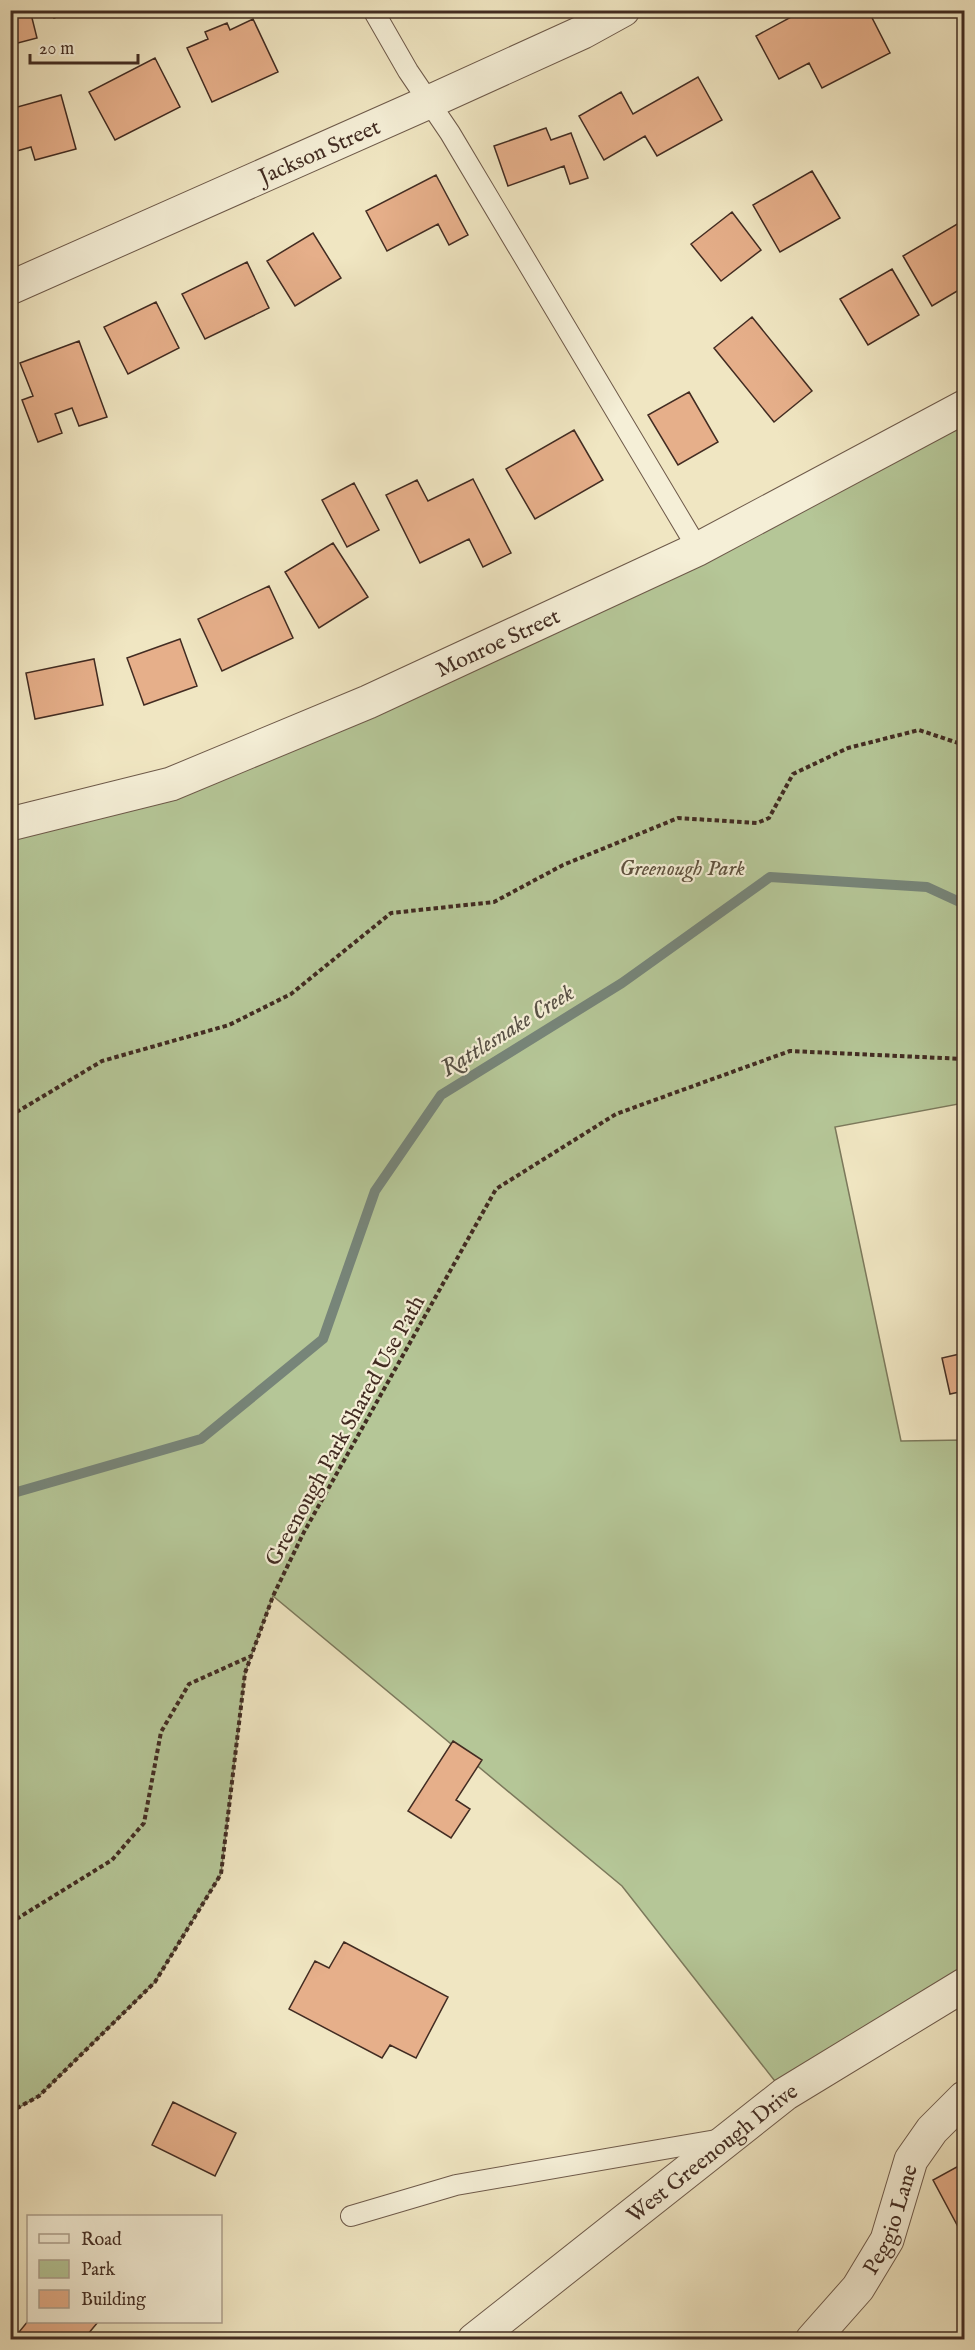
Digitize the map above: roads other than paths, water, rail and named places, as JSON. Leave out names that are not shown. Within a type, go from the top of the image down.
[{"type":"street","name":"Jackson Street","points":[[10,288],[429,102],[583,32],[623,10]]},
{"type":"street","name":"Monroe Street","points":[[10,824],[171,784],[368,702],[698,549],[964,407]]},
{"type":"street","name":"West Greenough Drive","points":[[474,2340],[785,2094],[962,1993]]},
{"type":"street","name":"Peggio Lane","points":[[812,2340],[858,2288],[887,2240],[911,2160],[932,2130],[964,2098]]},
{"type":"lane","points":[[372,10],[450,133],[698,549]]},
{"type":"lane","points":[[351,2216],[456,2185],[733,2137]]},
{"type":"waterway","name":"Rattlesnake Creek","points":[[10,1494],[201,1439],[323,1339],[375,1191],[441,1095],[622,983],[770,877],[927,887],[964,904]]},
{"type":"park label","name":"Greenough Park","points":[[682,867]]}]
